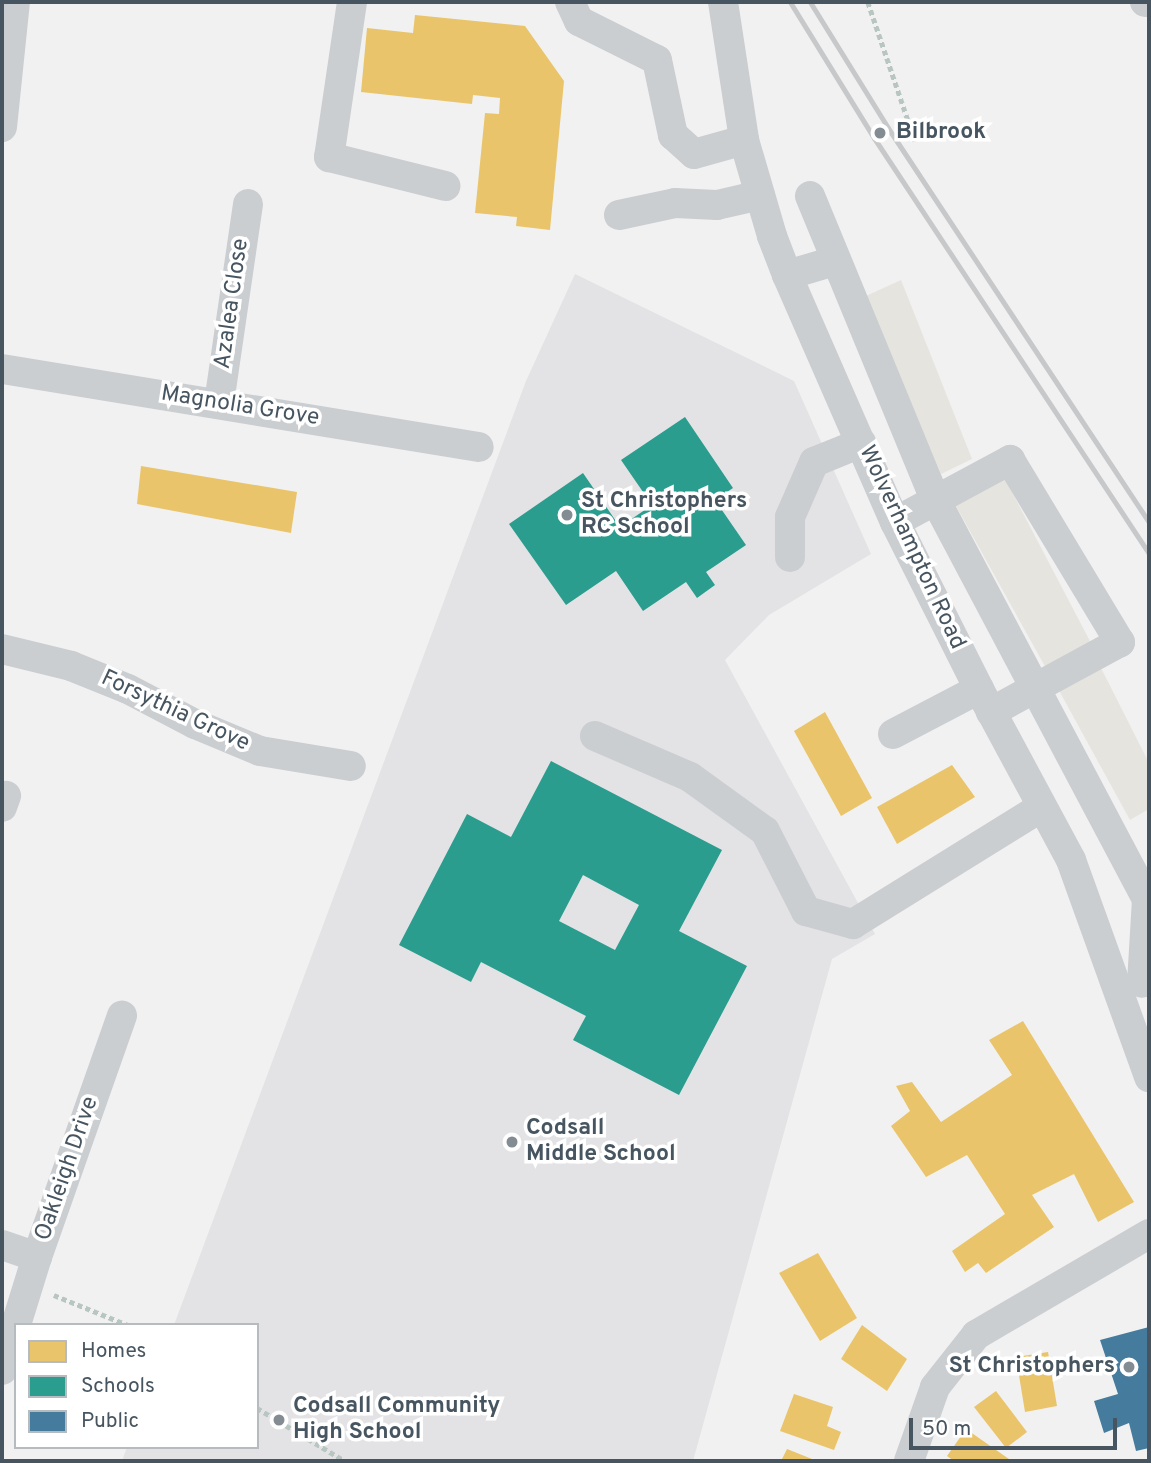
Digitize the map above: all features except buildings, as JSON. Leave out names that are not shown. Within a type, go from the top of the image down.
[{"type":"street","points":[[2,127],[15,2]]},
{"type":"street","points":[[352,2],[329,157],[445,186]]},
{"type":"street","points":[[570,2],[579,20],[657,60],[673,135],[694,154],[744,140]]},
{"type":"street","name":"Wolverhampton Road","points":[[723,2],[744,140],[787,275],[895,522],[985,701],[1137,984],[1149,1077]]},
{"type":"street","points":[[619,215],[675,203],[717,205],[760,195]]},
{"type":"street","points":[[810,196],[935,499],[1147,899],[1137,984]]},
{"type":"street","name":"Azalea Close","points":[[219,403],[248,204]]},
{"type":"street","points":[[787,275],[835,261]]},
{"type":"street","name":"Magnolia Grove","points":[[2,369],[479,447]]},
{"type":"street","points":[[790,557],[790,517],[814,462],[861,443]]},
{"type":"street","points":[[892,734],[985,701],[1036,689],[1120,642],[1010,460],[895,522]]},
{"type":"street","name":"Forsythia Grove","points":[[2,649],[71,666],[128,689],[195,724],[260,751],[351,766]]},
{"type":"street","points":[[596,736],[690,777],[765,831],[806,911],[853,924],[1042,807]]},
{"type":"street","name":"Oakleigh Drive","points":[[17,1323],[122,1015]]},
{"type":"street","points":[[909,1461],[935,1387],[976,1335],[1149,1234]]},
{"type":"street","points":[[2,1245],[37,1257]]},
{"type":"street","name":"Oakleigh Drive","points":[[2,1370],[14,1331]]},
{"type":"path","points":[[868,2],[915,141]]},
{"type":"path","points":[[45,1292],[123,1323]]},
{"type":"path","points":[[259,1409],[345,1461]]},
{"type":"shaded area","name":"Codsall Middle School","points":[[575,274],[794,381],[871,554],[769,615],[725,660],[875,934],[832,959],[693,1461],[122,1461],[126,1449],[259,1449],[259,1323],[175,1323],[526,381]]},
{"type":"shaded area","points":[[901,280],[972,459],[941,474],[866,296]]},
{"type":"shaded area","points":[[1002,473],[1092,645],[1047,670],[951,497]]},
{"type":"shaded area","points":[[1098,662],[1149,763],[1149,809],[1130,820],[1056,685]]},
{"type":"railway","points":[[790,2],[874,138],[1149,553]]},
{"type":"railway","points":[[810,2],[888,128],[1149,523]]},
{"type":"place","name":"Bilbrook","points":[[880,133]]},
{"type":"place","name":"St Christophers RC School","points":[[567,515]]},
{"type":"place","name":"Codsall Middle School","points":[[512,1142]]},
{"type":"place","name":"St Christophers","points":[[1129,1367]]},
{"type":"place","name":"Codsall Community High School","points":[[279,1420]]}]
